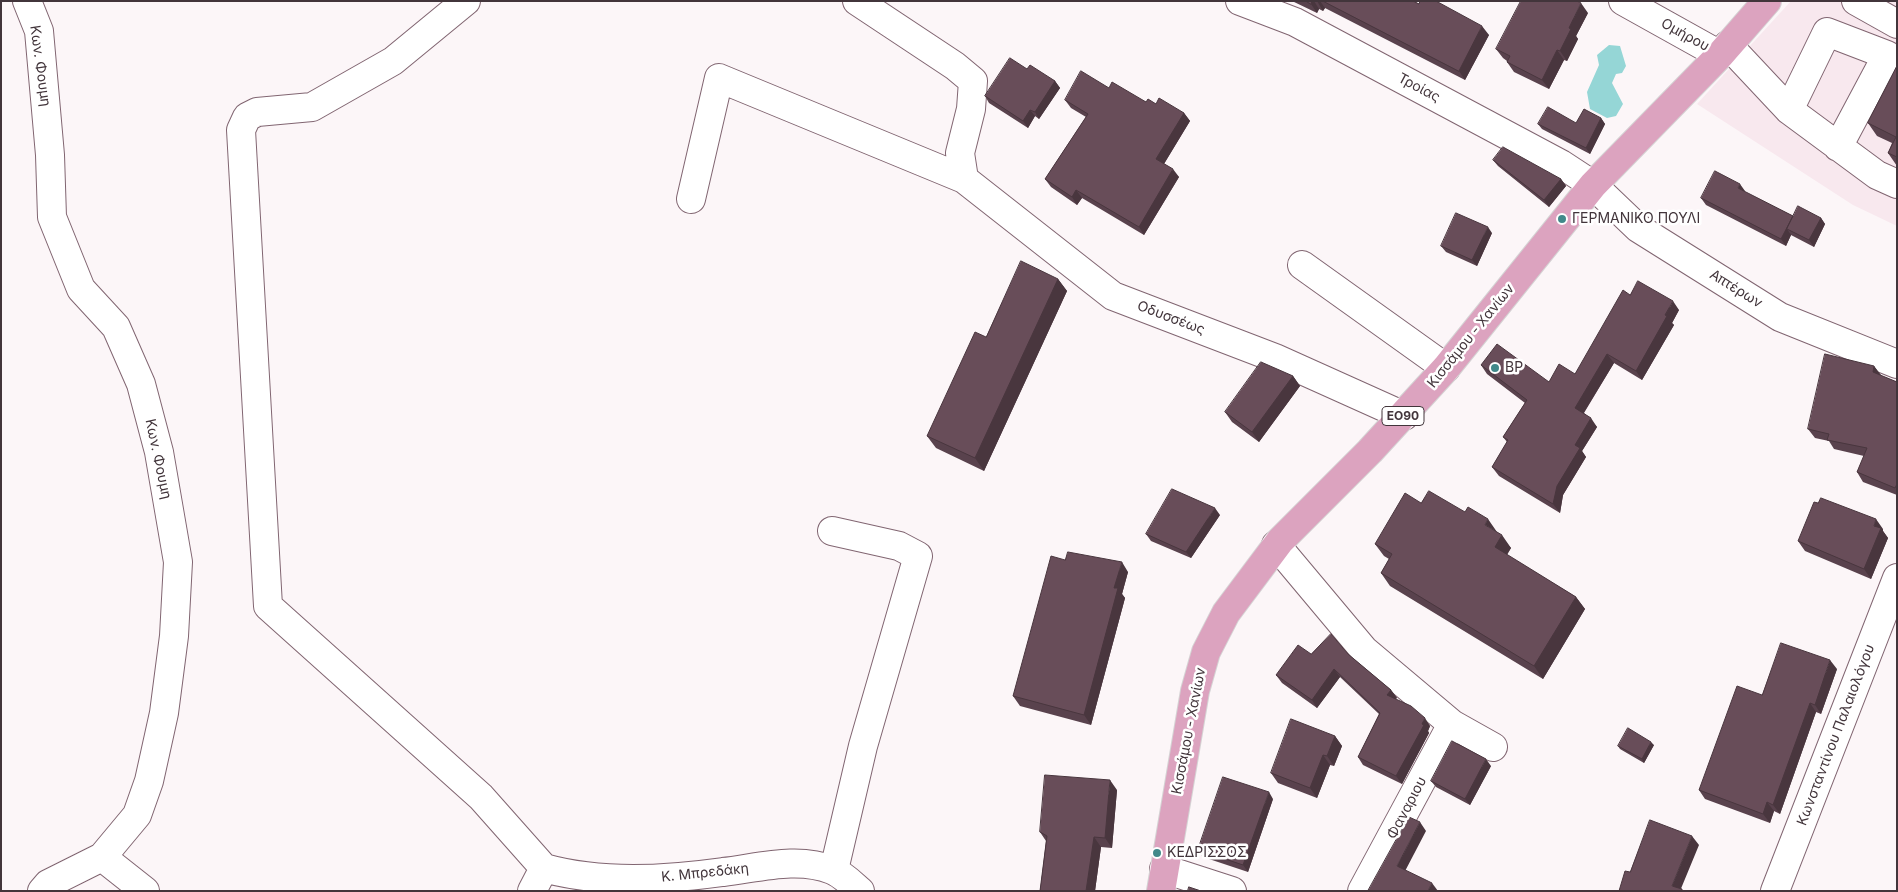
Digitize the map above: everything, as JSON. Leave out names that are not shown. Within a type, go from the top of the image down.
[{"type":"main road","name":"Κισσάμου - Χανίων","points":[[1162,880],[1195,691],[1206,652],[1226,613],[1276,545],[1404,416],[1446,368],[1593,185],[1724,50],[1767,1]]},
{"type":"street","name":"Κων. Φουμη","points":[[27,1],[38,31],[50,155],[52,217],[81,289],[116,327],[140,384],[159,452],[178,562],[174,636],[164,713],[149,781],[137,815],[102,856],[48,884],[42,891]]},
{"type":"street","points":[[466,1],[393,61],[320,103],[312,107],[296,110],[257,112],[247,117],[241,130],[268,606],[481,797],[538,879]]},
{"type":"street","points":[[857,1],[955,66],[973,81],[971,109],[960,153],[964,179]]},
{"type":"street","name":"Τροίας","points":[[1240,1],[1296,22],[1561,164],[1593,185]]},
{"type":"street","name":"Ομήρου","points":[[1623,1],[1724,50],[1789,110],[1838,147],[1887,180]]},
{"type":"street","points":[[1856,1],[1897,24]]},
{"type":"street","points":[[1789,110],[1827,32],[1887,55],[1838,147]]},
{"type":"street","name":"Οδυσσέως","points":[[691,200],[719,78],[964,179],[1113,296],[1275,358],[1404,416]]},
{"type":"street","points":[[1887,180],[1888,199],[1897,205]]},
{"type":"street","name":"Απτέρων","points":[[1593,185],[1638,228],[1780,317],[1897,364]]},
{"type":"street","points":[[1302,266],[1446,368]]},
{"type":"street","points":[[832,531],[899,546],[918,556],[863,746],[834,870],[860,891]]},
{"type":"street","points":[[1276,545],[1364,650],[1452,724],[1494,747]]},
{"type":"street","name":"Κωνσταντίνου Παλαιολόγου","points":[[1775,891],[1897,578]]},
{"type":"street","name":"Φαναριου","points":[[1362,891],[1452,724]]},
{"type":"street","points":[[102,856],[145,891]]},
{"type":"street","name":"Κ. Μπρεδάκη","points":[[538,879],[572,876],[652,878],[721,872],[788,863],[834,870]]},
{"type":"street","points":[[1162,880],[1232,891]]},
{"type":"shaded area","points":[[1791,1],[1897,1],[1897,226],[1853,205],[1697,104]]},
{"type":"water","points":[[1609,45],[1620,46],[1626,66],[1622,73],[1616,74],[1612,83],[1623,104],[1616,116],[1607,118],[1590,109],[1587,92],[1599,65],[1597,55]]},
{"type":"building","points":[[1323,1],[1413,1],[1419,4],[1420,1],[1436,1],[1482,26],[1459,71]]},
{"type":"building","points":[[1521,1],[1577,1],[1581,3],[1560,51],[1557,50],[1542,80],[1507,62],[1510,56],[1496,49]]},
{"type":"building","points":[[1010,58],[1027,69],[1030,65],[1055,81],[1035,112],[1030,110],[1023,121],[985,96]]},
{"type":"building","points":[[1897,66],[1897,157],[1888,153],[1896,137],[1868,123]]},
{"type":"building","points":[[1081,71],[1109,88],[1112,82],[1146,102],[1148,99],[1156,104],[1159,98],[1184,113],[1156,159],[1173,169],[1139,227],[1076,190],[1072,197],[1045,179],[1088,114],[1065,100]]},
{"type":"building","points":[[1548,107],[1576,123],[1584,109],[1601,118],[1586,148],[1538,124]]},
{"type":"building","points":[[1503,147],[1561,179],[1544,200],[1493,160]]},
{"type":"building","points":[[1715,171],[1740,184],[1738,188],[1793,216],[1781,239],[1701,198]]},
{"type":"building","points":[[1798,206],[1821,218],[1809,240],[1787,229]]},
{"type":"building","points":[[1456,213],[1488,227],[1472,260],[1441,246]]},
{"type":"building","points":[[1021,261],[1058,279],[975,458],[927,436],[975,332],[986,337]]},
{"type":"building","points":[[1638,281],[1673,301],[1665,315],[1667,316],[1636,371],[1607,354],[1575,408],[1591,418],[1575,445],[1580,448],[1557,486],[1553,504],[1492,467],[1508,440],[1503,437],[1527,400],[1481,365],[1497,344],[1549,382],[1559,364],[1575,374],[1623,290],[1630,295]]},
{"type":"building","points":[[1825,354],[1874,366],[1873,372],[1897,382],[1897,484],[1895,488],[1857,472],[1867,448],[1827,440],[1829,434],[1808,429]]},
{"type":"building","points":[[1261,362],[1293,376],[1252,432],[1225,412]]},
{"type":"building","points":[[1172,489],[1215,508],[1186,552],[1146,534]]},
{"type":"building","points":[[1429,491],[1465,512],[1468,507],[1488,519],[1485,525],[1502,535],[1495,547],[1576,597],[1534,666],[1381,573],[1392,554],[1375,544],[1405,493],[1421,503]]},
{"type":"building","points":[[1821,498],[1876,519],[1874,526],[1881,528],[1864,569],[1798,541],[1814,502],[1818,503]]},
{"type":"building","points":[[1068,552],[1122,562],[1114,588],[1118,588],[1084,715],[1013,696],[1051,556],[1065,560]]},
{"type":"building","points":[[1331,634],[1348,654],[1391,690],[1387,695],[1411,706],[1425,718],[1422,724],[1424,725],[1396,776],[1358,757],[1380,713],[1334,669],[1312,700],[1276,675],[1298,645],[1311,654]]},
{"type":"building","points":[[1781,643],[1830,660],[1815,705],[1810,703],[1773,805],[1767,802],[1763,814],[1699,790],[1737,686],[1762,695]]},
{"type":"building","points":[[1291,719],[1335,736],[1327,756],[1323,755],[1310,788],[1271,773]]},
{"type":"building","points":[[1628,728],[1651,742],[1642,759],[1618,746]]},
{"type":"building","points":[[1452,741],[1486,759],[1465,799],[1431,781]]},
{"type":"building","points":[[1045,775],[1110,780],[1105,838],[1094,837],[1086,891],[1040,891],[1047,836],[1040,832]]},
{"type":"building","points":[[1223,777],[1269,792],[1243,865],[1198,850]]},
{"type":"building","points":[[1409,817],[1420,822],[1397,866],[1432,883],[1428,891],[1368,891]]},
{"type":"building","points":[[1650,820],[1692,836],[1672,886],[1682,889],[1682,891],[1619,891],[1625,871],[1630,872]]},
{"type":"building","points":[[1189,887],[1201,891],[1188,891]]},
{"type":"place","name":"ΓΕΡΜΑΝΙΚΟ ΠΟΥΛΙ","points":[[1562,219]]},
{"type":"place","name":"BP","points":[[1495,368]]},
{"type":"place","name":"ΚΕΔΡΙΣΣΟΣ","points":[[1157,853]]}]
